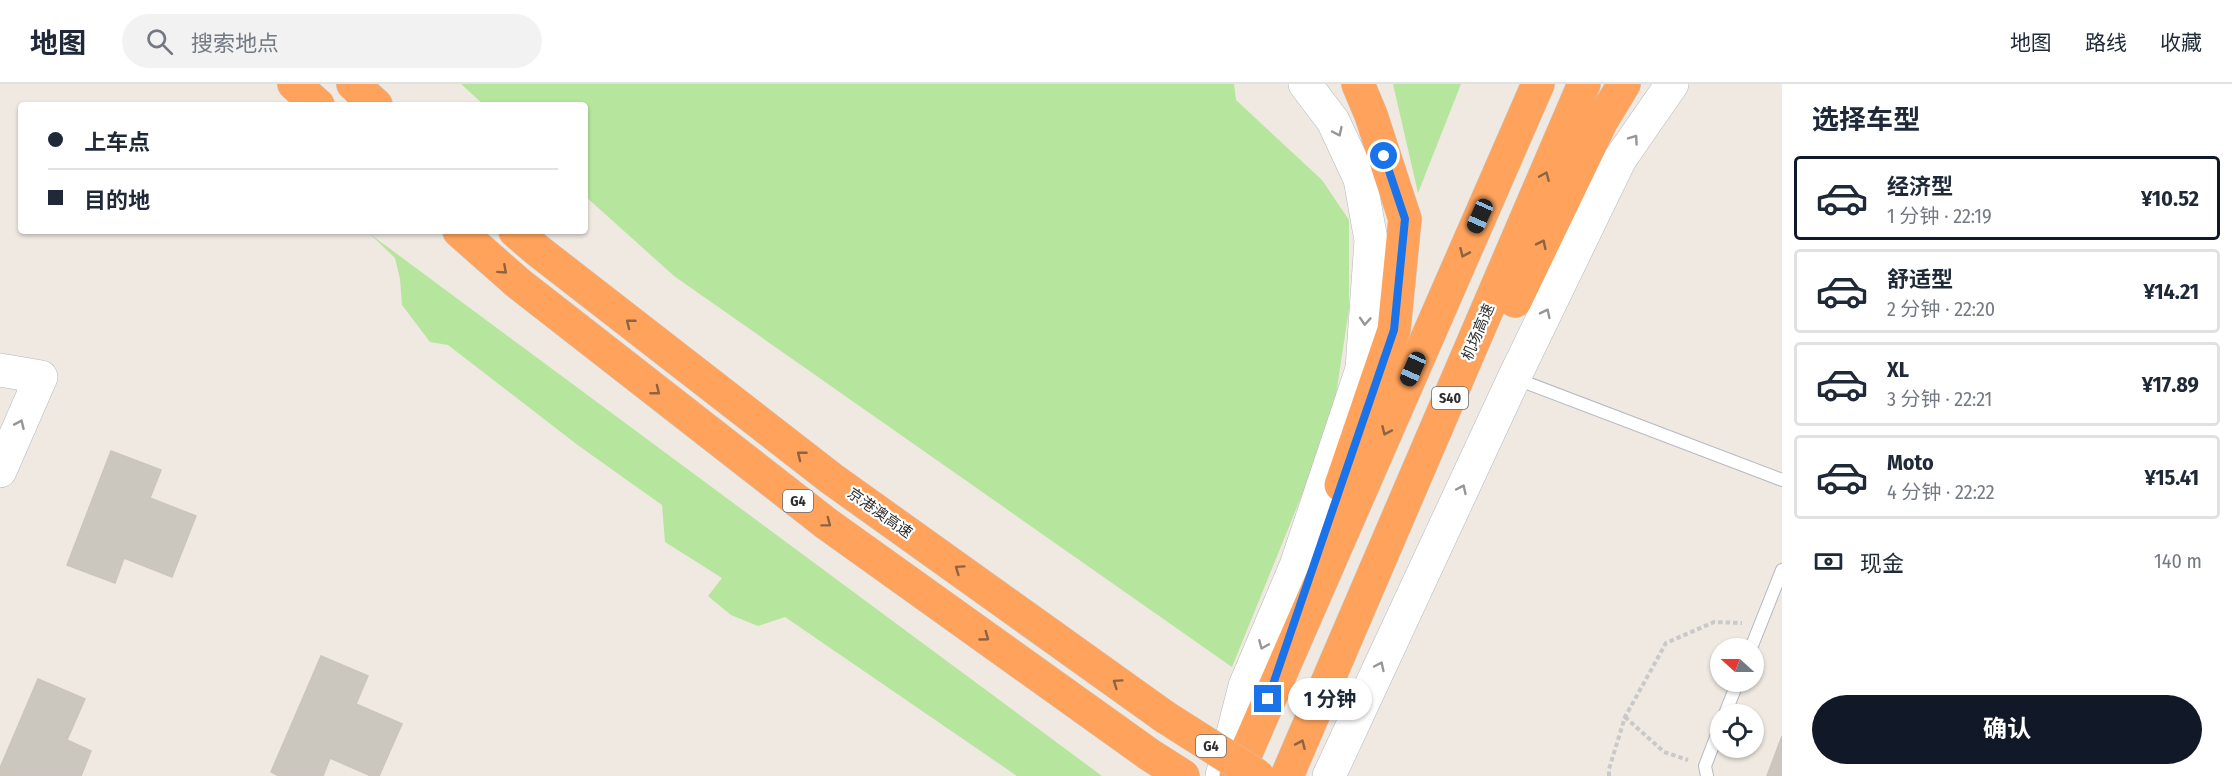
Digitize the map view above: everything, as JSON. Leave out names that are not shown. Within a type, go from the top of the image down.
[{"type":"highway","points":[[294,84],[315,102]]},
{"type":"highway","points":[[353,84],[373,102]]},
{"type":"highway","points":[[1268,699],[1394,330],[1405,219],[1371,115],[1358,84]]},
{"type":"highway","points":[[1236,776],[1538,84]]},
{"type":"highway","name":"机场高速","points":[[1316,713],[1584,84]]},
{"type":"highway","points":[[1287,776],[1601,122],[1624,84]]},
{"type":"highway","name":"G4","points":[[462,234],[518,283],[827,524],[1150,755],[1183,776]]},
{"type":"highway","name":"京港澳高速","points":[[518,234],[832,479],[1165,717],[1258,776]]},
{"type":"street","points":[[1222,776],[1245,686],[1296,566],[1362,369],[1371,240],[1360,179],[1333,121],[1305,84]]},
{"type":"street","points":[[1329,776],[1514,378],[1620,159],[1672,84]]},
{"type":"street","points":[[0,370],[41,377],[0,471]]},
{"type":"lane","points":[[1514,378],[1782,480]]},
{"type":"lane","points":[[1755,638],[1777,594],[1782,570]]},
{"type":"path","points":[[1609,776],[1609,769],[1625,717],[1666,644],[1714,622],[1761,623]]},
{"type":"path","points":[[1625,717],[1664,752],[1706,771]]},
{"type":"green space","points":[[461,84],[1234,84],[1236,100],[1322,180],[1349,220],[1349,309],[1332,421],[1232,667],[674,276],[588,199],[588,102],[481,102]]},
{"type":"green space","points":[[1393,84],[1461,84],[1418,193]]},
{"type":"green space","points":[[370,234],[1102,776],[1017,776],[785,617],[758,626],[731,615],[708,596],[722,578],[665,542],[662,505],[579,446],[448,345],[430,342],[402,305],[400,279],[395,258]]},
{"type":"building","points":[[111,451],[161,470],[150,498],[196,516],[172,577],[124,558],[115,583],[67,565]]},
{"type":"building","points":[[321,656],[368,676],[356,704],[402,724],[379,776],[371,776],[330,758],[323,776],[279,776],[271,772]]},
{"type":"building","points":[[38,679],[85,699],[67,740],[91,751],[81,776],[0,776],[0,768]]},
{"type":"building","points":[[1782,736],[1782,776],[1767,776]]},
{"type":"route","points":[[1268,699],[1394,330],[1405,219],[1384,156]]}]
